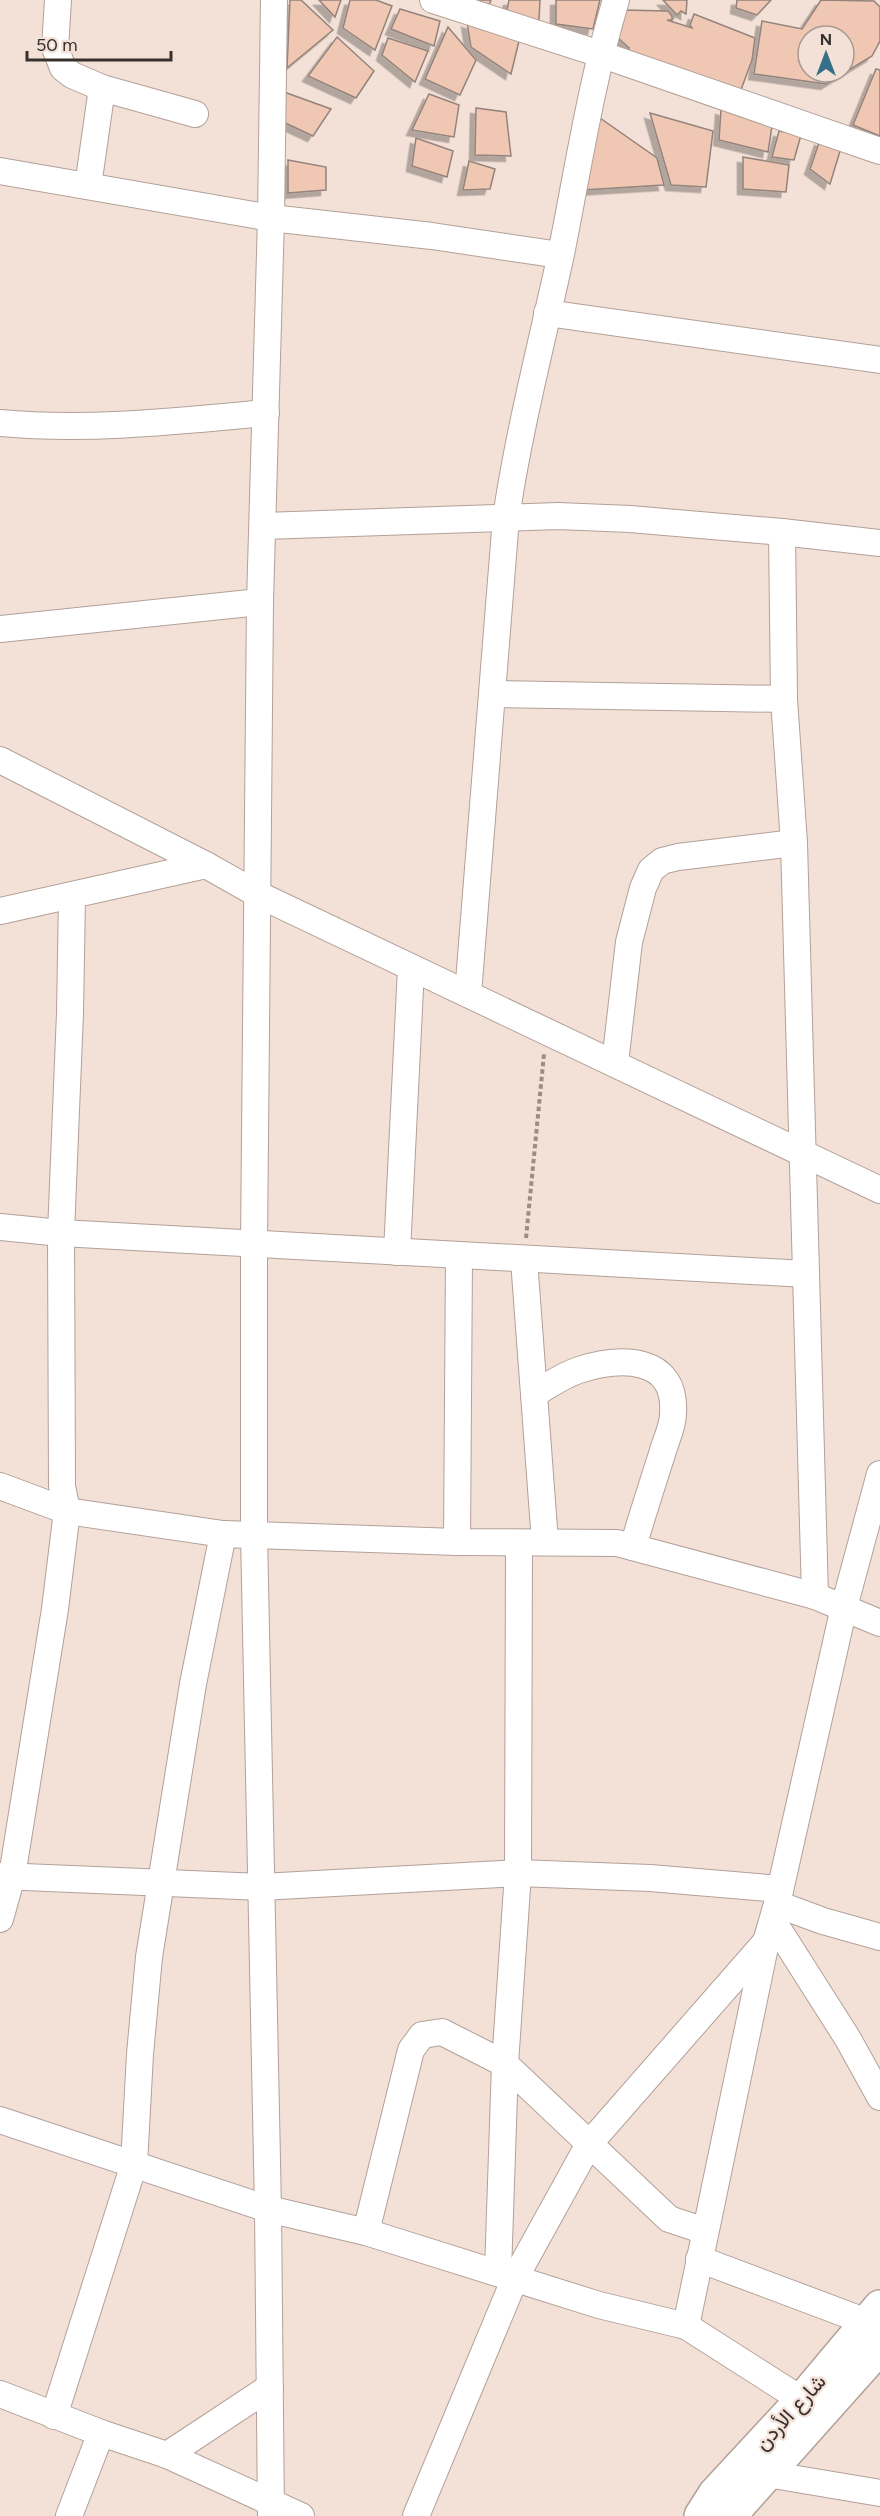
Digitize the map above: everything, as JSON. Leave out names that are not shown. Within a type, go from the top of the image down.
[{"type":"highway","name":"شارع الأردن","points":[[701,2516],[715,2494],[802,2400],[876,2325]]},
{"type":"highway","name":"شارع الأردن","points":[[732,2516],[767,2474],[876,2325]]},
{"type":"street","points":[[58,0],[55,48],[63,68],[72,75],[102,88],[195,114]]},
{"type":"street","points":[[271,2509],[268,2209],[254,1533],[254,1244],[260,602],[271,218],[274,0]]},
{"type":"street","points":[[433,0],[600,54],[880,152]]},
{"type":"street","points":[[468,994],[506,518],[527,400],[560,255],[600,54],[616,0]]},
{"type":"street","points":[[88,186],[102,88]]},
{"type":"street","points":[[0,171],[271,218],[432,236],[560,255]]},
{"type":"street","points":[[547,313],[880,360]]},
{"type":"street","points":[[0,423],[26,426],[144,423],[266,413]]},
{"type":"street","points":[[263,526],[594,517],[782,531],[880,543]]},
{"type":"street","points":[[782,531],[784,699],[794,843],[815,1596]]},
{"type":"street","points":[[0,629],[260,602]]},
{"type":"street","points":[[493,694],[784,699]]},
{"type":"street","points":[[0,760],[206,865],[258,895],[880,1190]]},
{"type":"street","points":[[615,1064],[629,942],[643,888],[651,870],[662,861],[678,856],[794,843]]},
{"type":"street","points":[[0,911],[206,865]]},
{"type":"street","points":[[0,1919],[55,1609],[67,1511],[62,1486],[61,1233],[70,1013],[72,896]]},
{"type":"street","points":[[397,1252],[411,968]]},
{"type":"street","points":[[0,1227],[61,1233],[524,1260],[806,1274]]},
{"type":"street","points":[[457,1542],[459,1256]]},
{"type":"street","points":[[524,1260],[545,1542]]},
{"type":"street","points":[[534,1394],[578,1371],[605,1365],[634,1362],[652,1366],[663,1377],[669,1388],[674,1416],[633,1547]]},
{"type":"street","points":[[686,2326],[774,1914],[844,1607],[880,1474]]},
{"type":"street","points":[[0,1486],[67,1511],[223,1533],[457,1542],[600,1541],[633,1547],[815,1596],[880,1623]]},
{"type":"street","points":[[54,2415],[134,2164],[140,2054],[149,1957],[193,1684],[223,1533]]},
{"type":"street","points":[[506,2275],[505,2064],[518,1873],[519,1543]]},
{"type":"street","points":[[6,1876],[261,1887],[518,1873],[650,1878],[774,1914],[823,1921],[880,1937]]},
{"type":"street","points":[[774,1914],[880,2097]]},
{"type":"street","points":[[416,2516],[506,2275],[590,2144],[774,1914]]},
{"type":"street","points":[[366,2232],[411,2050],[422,2035],[442,2032],[505,2064],[669,2219],[705,2231]]},
{"type":"street","points":[[0,2120],[268,2209],[366,2232],[599,2306],[686,2326],[802,2400]]},
{"type":"street","points":[[699,2259],[876,2325]]},
{"type":"street","points":[[167,2455],[270,2387]]},
{"type":"street","points":[[0,2394],[101,2433],[167,2455],[271,2509],[301,2516]]},
{"type":"street","points":[[69,2516],[101,2433]]},
{"type":"street","points":[[767,2474],[880,2493]]},
{"type":"path","points":[[524,1260],[547,1031]]},
{"type":"building","points":[[290,0],[301,0],[333,30],[287,68]]},
{"type":"building","points":[[319,0],[341,0],[335,17]]},
{"type":"building","points":[[350,0],[376,0],[392,6],[375,50],[343,28]]},
{"type":"building","points":[[474,0],[491,0],[489,5]]},
{"type":"building","points":[[509,0],[540,0],[539,20],[506,16]]},
{"type":"building","points":[[556,0],[600,0],[593,29],[556,24]]},
{"type":"building","points":[[663,0],[687,0],[686,14],[681,11],[677,15]]},
{"type":"building","points":[[737,0],[771,0],[757,15],[736,8]]},
{"type":"building","points":[[821,0],[874,1],[880,7],[880,41],[872,56],[856,66],[856,24],[805,24]]},
{"type":"building","points":[[400,9],[440,21],[434,46],[391,29]]},
{"type":"building","points":[[624,10],[668,11],[672,20],[667,20],[692,28],[690,25],[694,14],[755,38],[752,60],[739,95],[626,55],[629,48],[617,37]]},
{"type":"building","points":[[762,21],[796,28],[796,80],[754,74]]},
{"type":"building","points":[[467,22],[519,41],[511,74],[471,47]]},
{"type":"building","points":[[448,27],[476,60],[460,95],[425,79]]},
{"type":"building","points":[[337,37],[374,71],[356,98],[308,76]]},
{"type":"building","points":[[388,38],[428,51],[415,82],[382,55]]},
{"type":"building","points":[[876,69],[880,70],[880,136],[853,125]]},
{"type":"building","points":[[284,92],[331,109],[313,136],[281,121]]},
{"type":"building","points":[[429,94],[459,105],[454,137],[412,130]]},
{"type":"building","points":[[476,108],[506,112],[511,156],[475,155]]},
{"type":"building","points":[[721,109],[772,126],[768,152],[719,140]]},
{"type":"building","points":[[650,113],[713,131],[706,187],[671,185]]},
{"type":"building","points":[[600,118],[657,158],[664,185],[583,190]]},
{"type":"building","points":[[779,131],[801,135],[794,160],[772,157]]},
{"type":"building","points":[[416,138],[453,151],[447,177],[412,166]]},
{"type":"building","points":[[820,140],[841,148],[830,184],[810,169]]},
{"type":"building","points":[[743,157],[789,165],[786,192],[743,189]]},
{"type":"building","points":[[288,160],[326,167],[326,190],[288,193]]},
{"type":"building","points":[[469,161],[495,169],[490,189],[463,190]]}]
